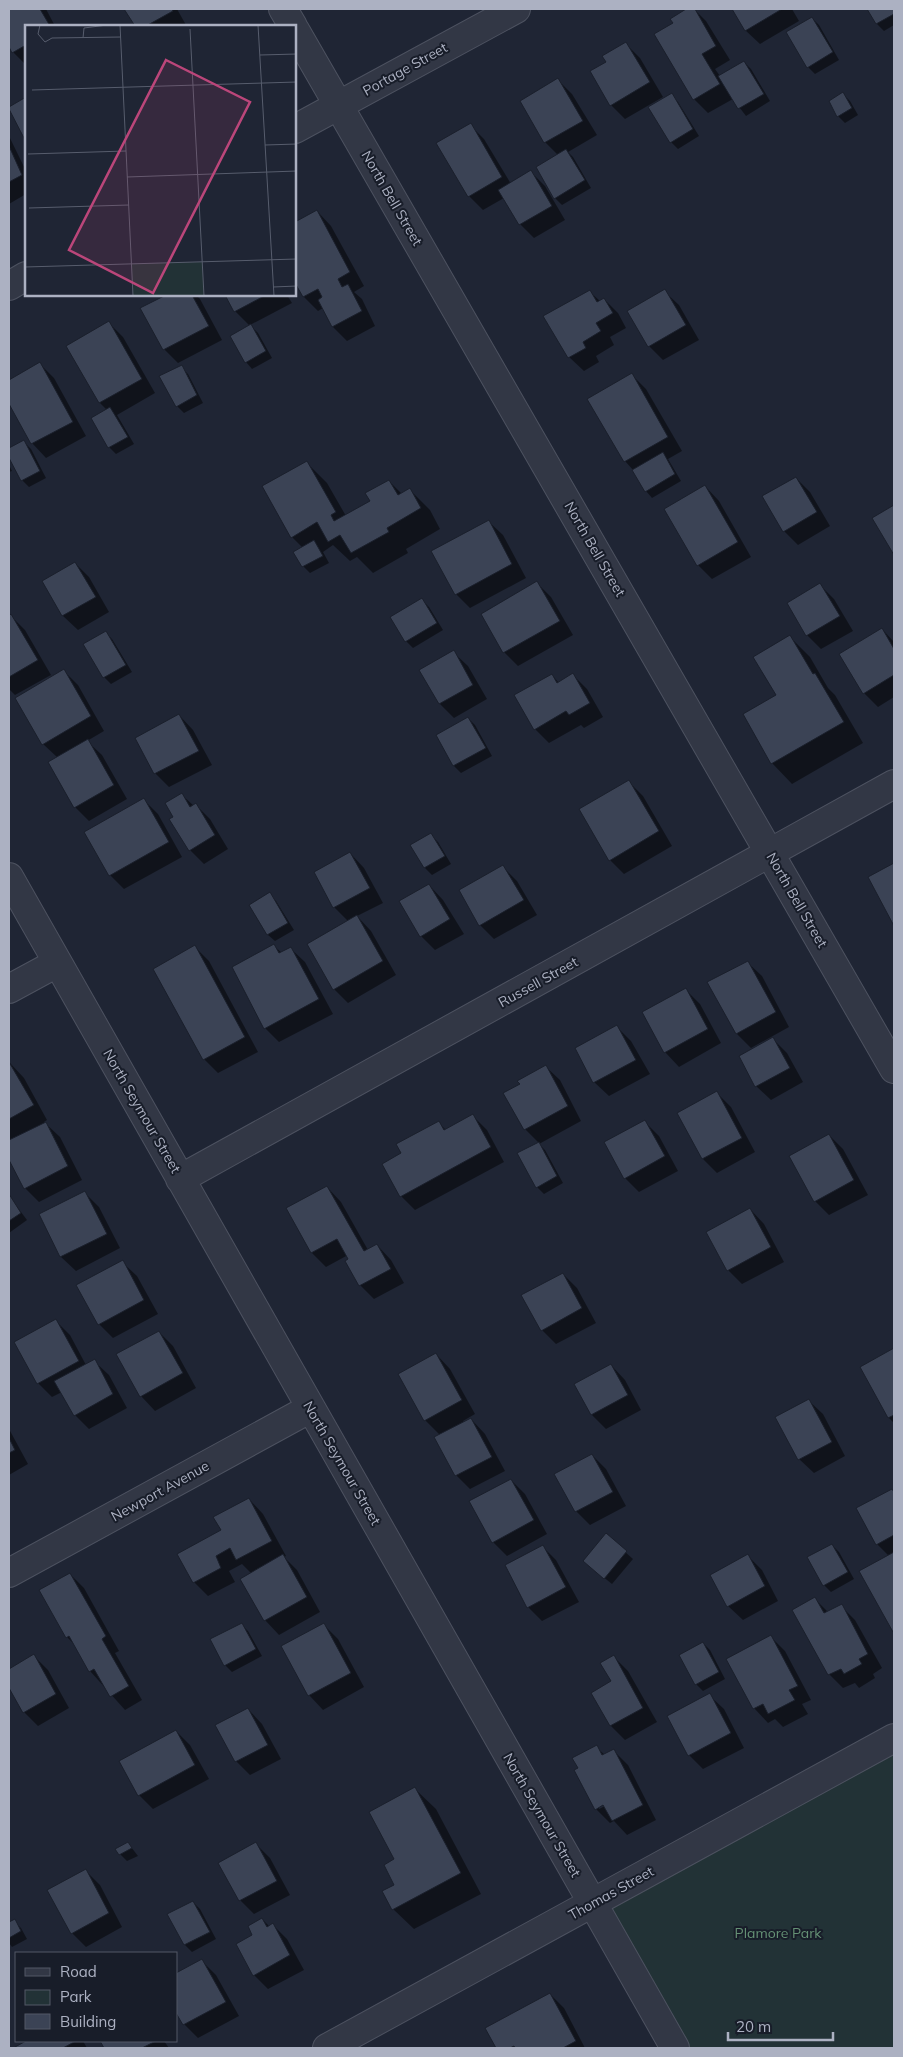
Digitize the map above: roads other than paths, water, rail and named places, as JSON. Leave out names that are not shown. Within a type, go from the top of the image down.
[{"type":"street","points":[[283,9],[292,25]]},
{"type":"street","name":"Portage Street","points":[[296,128],[516,9]]},
{"type":"street","name":"North Bell Street","points":[[296,32],[894,1069]]},
{"type":"street","points":[[9,286],[25,277]]},
{"type":"street","name":"Russell Street","points":[[180,1179],[894,784]]},
{"type":"street","name":"North Seymour Street","points":[[9,877],[675,2048]]},
{"type":"street","points":[[9,989],[57,963]]},
{"type":"street","name":"Newport Avenue","points":[[9,1573],[311,1408]]},
{"type":"street","name":"Thomas Street","points":[[327,2048],[894,1738]]},
{"type":"park label","name":"Plamore Park","points":[[778,1933]]}]
